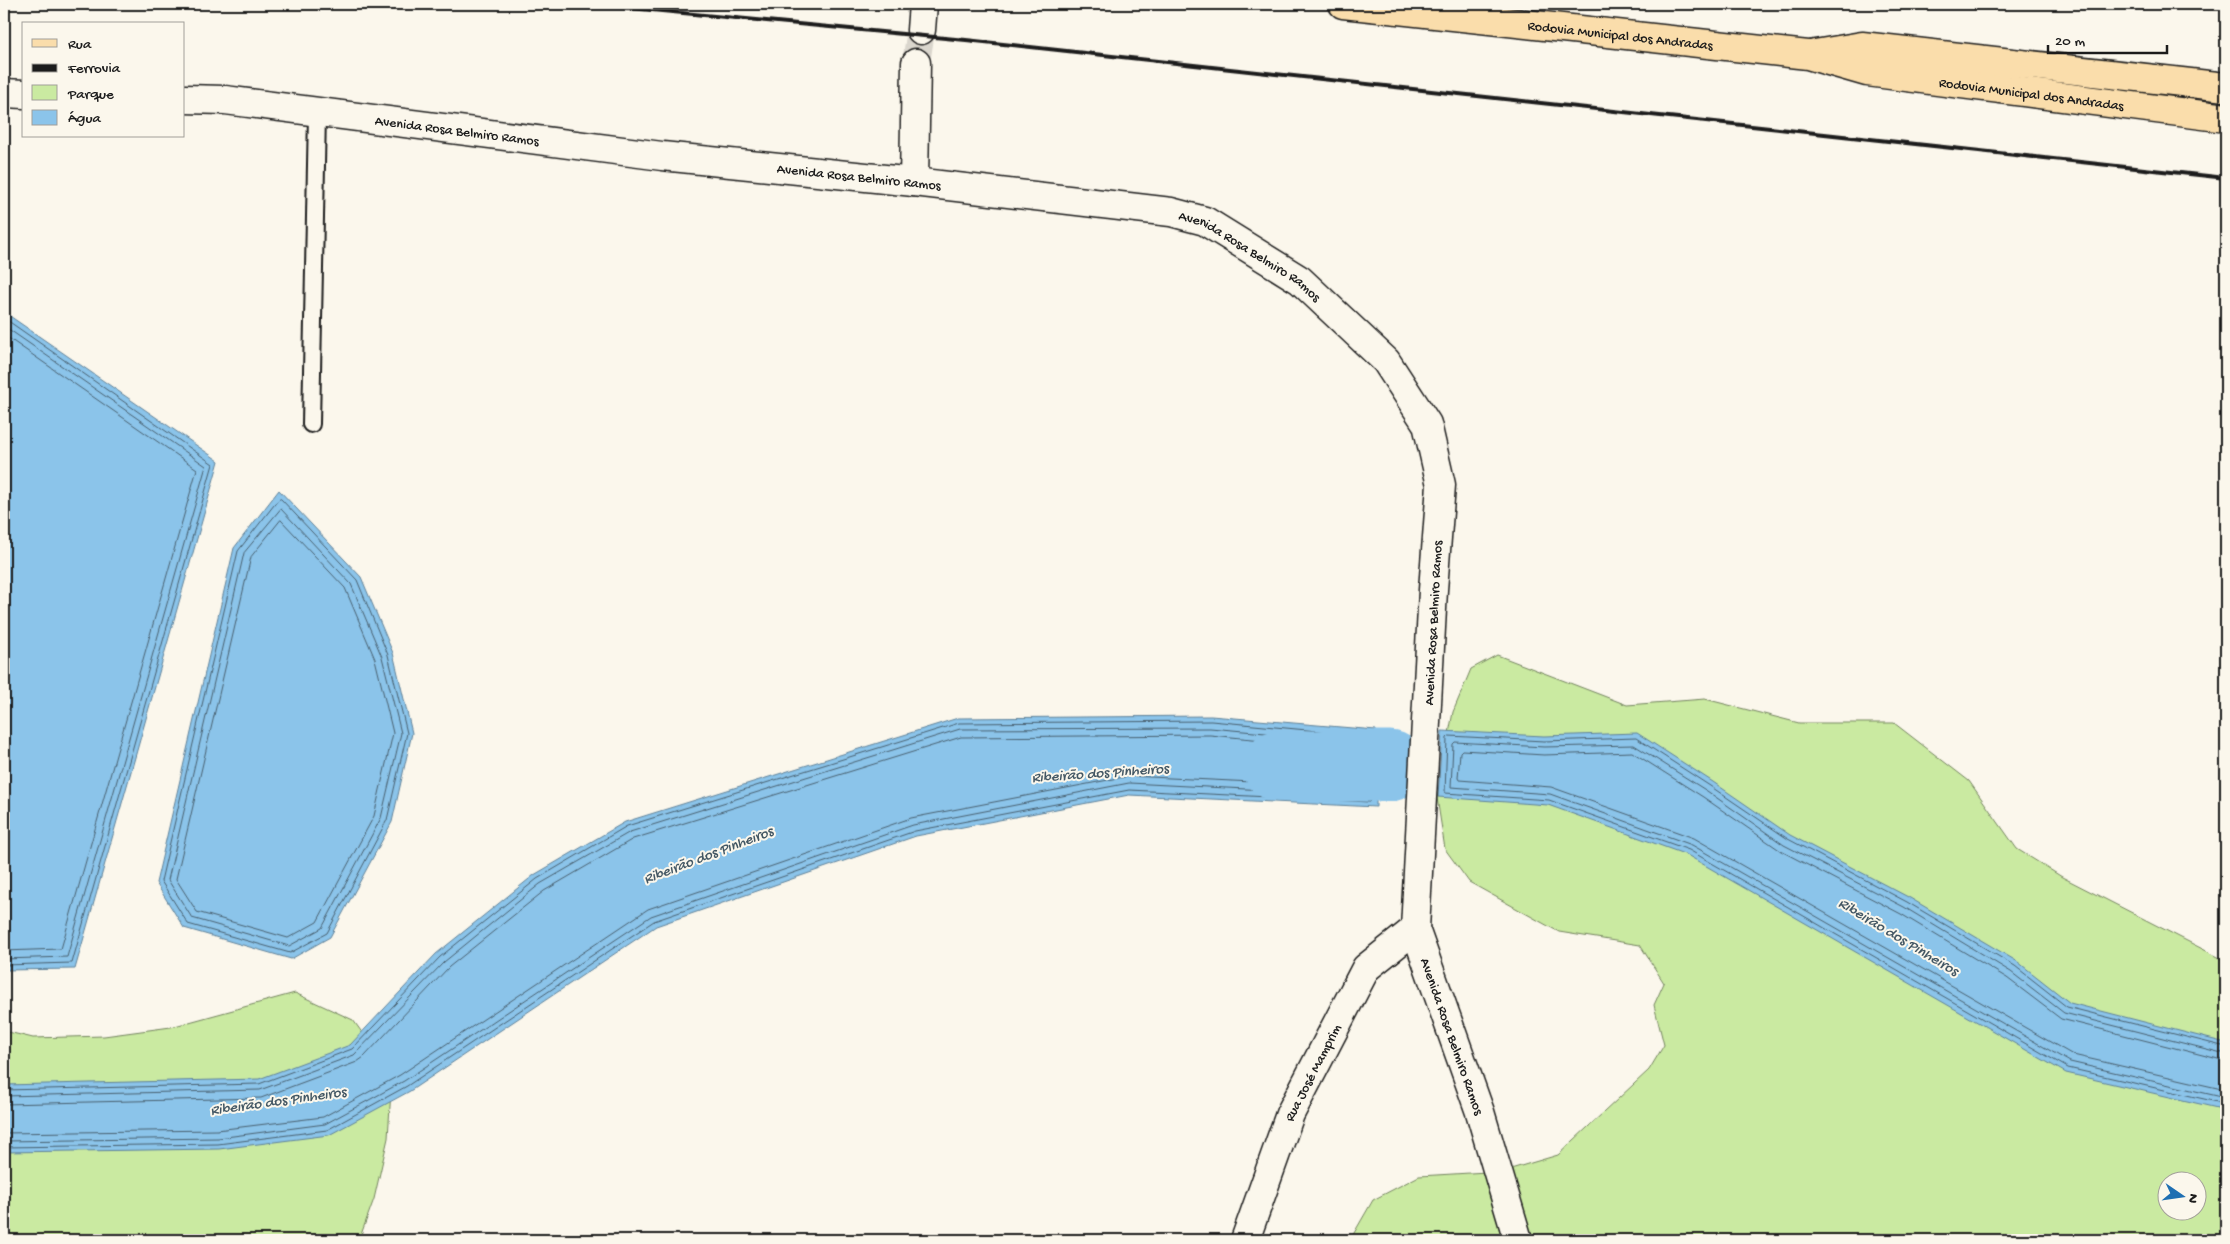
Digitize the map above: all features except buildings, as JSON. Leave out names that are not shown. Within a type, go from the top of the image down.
[{"type":"main road","name":"Rodovia Municipal dos Andradas","points":[[1343,4],[1808,55],[1867,72],[2226,118]]},
{"type":"main road","name":"Rodovia Municipal dos Andradas","points":[[1808,55],[1862,46],[2226,87]]},
{"type":"main road","points":[[914,182],[916,63]]},
{"type":"main road","points":[[4,93],[22,94]]},
{"type":"main road","name":"Avenida Rosa Belmiro Ramos","points":[[185,99],[225,100],[662,156],[914,182],[1170,212],[1205,221],[1300,280],[1386,361],[1427,424],[1441,485],[1432,600],[1416,929],[1480,1112],[1518,1240]]},
{"type":"main road","name":"Rua José Mamprim","points":[[1245,1240],[1290,1114],[1366,968],[1416,929]]},
{"type":"lane","points":[[311,424],[317,113]]},
{"type":"green space","points":[[1497,655],[1627,705],[1705,699],[1799,723],[1894,723],[1969,781],[2017,849],[2062,877],[2226,961],[2226,1240],[1350,1240],[1373,1200],[1419,1176],[1504,1171],[1558,1155],[1649,1070],[1664,1045],[1654,1005],[1664,983],[1640,945],[1559,932],[1469,882],[1445,849],[1437,798],[1453,712],[1471,669]]},
{"type":"green space","points":[[295,993],[353,1020],[392,1074],[388,1138],[374,1199],[359,1240],[4,1240],[4,1031],[33,1038],[104,1036],[171,1027]]},
{"type":"water","points":[[4,312],[219,461],[75,969],[4,970]]},
{"type":"water","points":[[279,490],[361,577],[393,653],[412,733],[392,822],[330,937],[291,959],[184,928],[156,883],[234,548]]},
{"type":"water","points":[[1211,716],[1376,730],[1376,807],[1129,795],[916,836],[656,926],[410,1091],[329,1135],[219,1149],[4,1152],[4,1085],[259,1079],[350,1045],[436,954],[534,875],[625,822],[958,718]]},
{"type":"water","points":[[1442,731],[1544,736],[1637,733],[1790,835],[1910,898],[2018,962],[2070,1003],[2226,1043],[2226,1110],[2066,1073],[1687,855],[1548,805],[1438,797]]},
{"type":"waterway","name":"Ribeirão dos Pinheiros","points":[[1278,766],[1390,766]]},
{"type":"tunnel","points":[[916,63],[921,30]]},
{"type":"railway","points":[[588,4],[966,40],[2226,178]]}]
